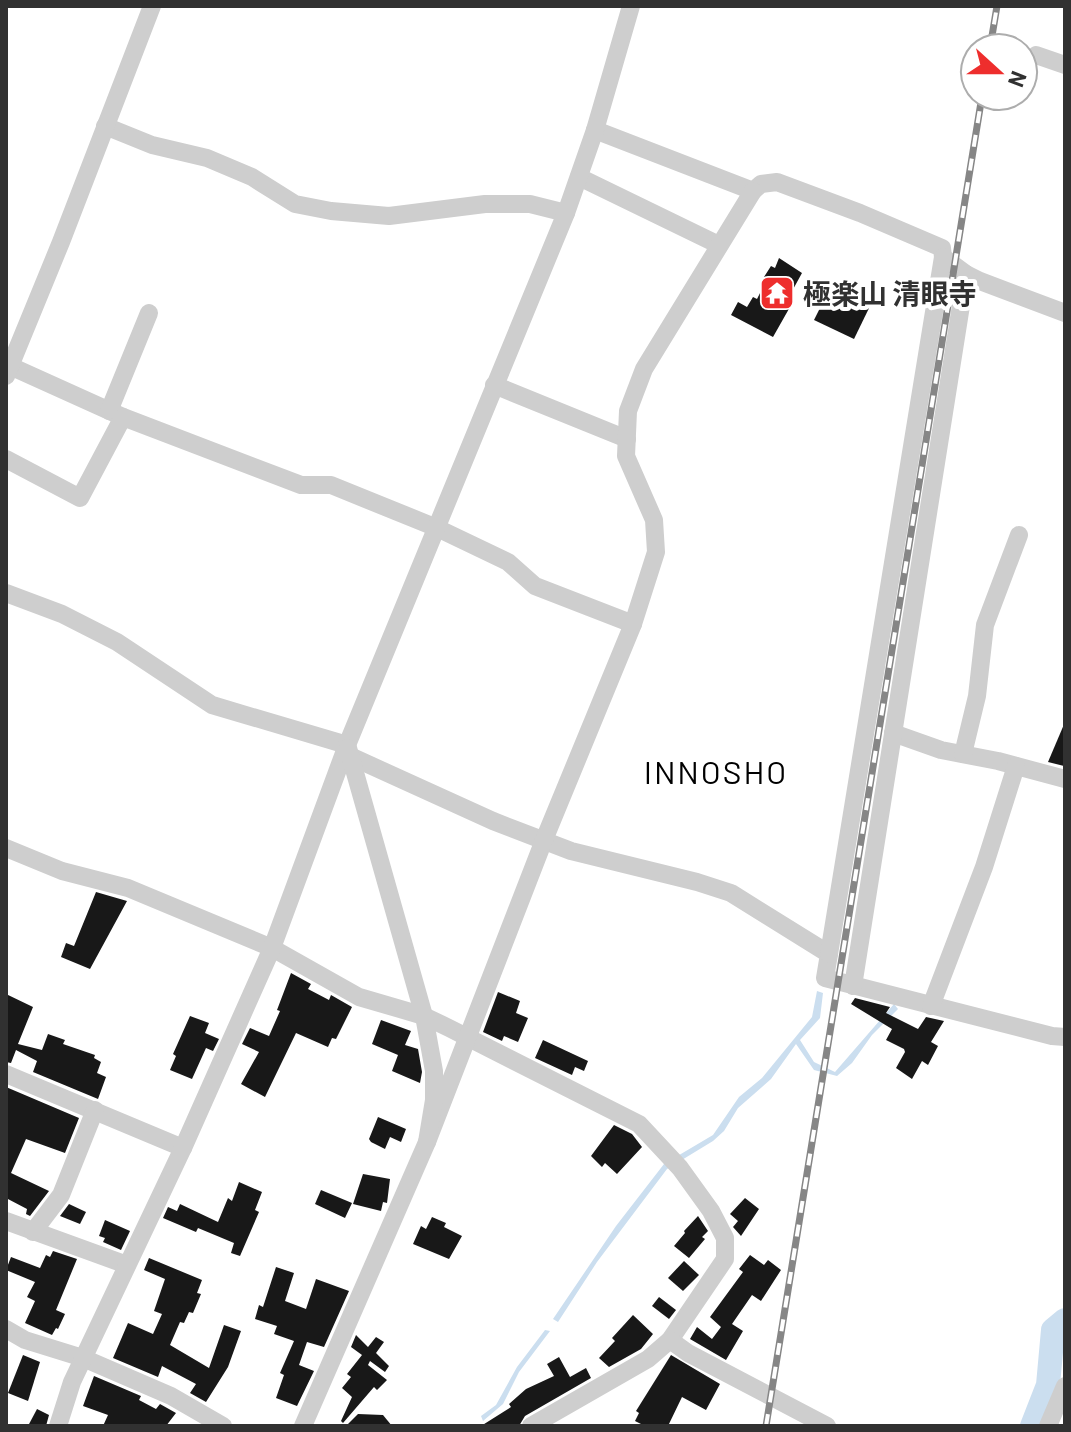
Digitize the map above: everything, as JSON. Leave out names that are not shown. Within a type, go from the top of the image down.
[{"type":"street","points":[[152,6],[8,371],[301,485],[331,485],[437,528],[508,562],[535,586],[633,624]]},
{"type":"street","points":[[58,1426],[72,1382],[183,1148],[272,948],[494,385],[566,213],[595,130],[631,6]]},
{"type":"street","points":[[1039,56],[1065,65]]},
{"type":"street","points":[[105,126],[152,145],[207,158],[252,177],[295,204],[319,209],[389,216],[485,204],[530,204],[566,213]]},
{"type":"street","points":[[595,130],[753,191]]},
{"type":"street","points":[[579,177],[719,245]]},
{"type":"street","points":[[303,1426],[427,1142],[544,840],[633,624],[656,552],[654,520],[626,456],[628,411],[644,369],[753,191],[761,184],[777,182],[860,213],[942,248],[943,257],[825,978],[1065,1037]]},
{"type":"street","points":[[943,257],[966,274],[1065,313]]},
{"type":"street","points":[[853,986],[966,274]]},
{"type":"street","points":[[6,459],[80,498],[116,414],[149,313]]},
{"type":"street","points":[[494,385],[627,439]]},
{"type":"street","points":[[963,754],[977,696],[985,625],[1019,535]]},
{"type":"street","points":[[6,593],[62,614],[117,642],[212,705],[348,751],[493,821],[571,851],[731,893],[829,954]]},
{"type":"street","points":[[893,733],[941,750],[1065,779]]},
{"type":"street","points":[[348,751],[424,1016],[434,1071],[434,1100],[427,1142]]},
{"type":"street","points":[[931,1006],[984,867],[1016,766]]},
{"type":"street","points":[[6,848],[62,871],[128,888],[272,948],[359,997],[424,1016],[639,1124],[674,1161],[718,1224],[725,1238],[725,1259],[670,1340],[648,1359],[531,1426]]},
{"type":"street","points":[[6,1074],[183,1148]]},
{"type":"street","points":[[33,1232],[61,1195],[95,1110]]},
{"type":"street","points":[[6,1221],[127,1265]]},
{"type":"street","points":[[6,1329],[25,1340],[83,1358],[171,1396],[223,1426]]},
{"type":"street","points":[[670,1340],[688,1353],[827,1426]]},
{"type":"street","points":[[1048,1426],[1065,1386]]},
{"type":"water","points":[[817,991],[823,993],[820,1018],[800,1040],[814,1062],[835,1072],[894,1004],[898,1009],[837,1076],[814,1070],[796,1044],[771,1079],[738,1108],[724,1131],[667,1169],[597,1262],[558,1322],[553,1319],[616,1226],[664,1164],[713,1135],[739,1097],[762,1078],[812,1017]]},
{"type":"water","points":[[545,1330],[550,1331],[519,1372],[503,1404],[483,1421],[481,1416],[496,1405],[517,1367]]},
{"type":"building","points":[[779,258],[802,273],[785,304],[790,307],[773,337],[731,315],[738,302],[747,307],[753,297],[757,299],[767,279],[764,277],[771,266],[775,268]]},
{"type":"building","points":[[832,284],[872,302],[854,339],[814,320]]},
{"type":"building","points":[[1065,722],[1065,764],[1064,766],[1048,762]]},
{"type":"building","points":[[96,892],[127,901],[90,969],[61,957],[66,943],[74,946]]},
{"type":"building","points":[[291,973],[311,984],[308,989],[329,1000],[331,995],[352,1007],[336,1039],[332,1038],[328,1047],[296,1033],[265,1097],[241,1084],[259,1052],[242,1044],[250,1028],[269,1036]]},
{"type":"building","points":[[498,992],[520,1001],[516,1013],[528,1018],[518,1042],[504,1036],[502,1041],[483,1032]]},
{"type":"building","points":[[6,994],[33,1007],[18,1044],[42,1050],[48,1034],[65,1040],[63,1044],[95,1055],[94,1058],[101,1062],[97,1073],[106,1077],[98,1099],[33,1072],[37,1061],[16,1050],[11,1063],[6,1062]]},
{"type":"building","points":[[855,998],[890,1007],[886,1013],[918,1029],[926,1017],[944,1021],[931,1042],[938,1046],[928,1065],[922,1061],[912,1079],[896,1068],[904,1049],[886,1040],[892,1029],[851,1004]]},
{"type":"building","points":[[190,1016],[209,1023],[205,1033],[219,1039],[213,1051],[206,1048],[192,1079],[170,1070],[176,1056],[173,1054]]},
{"type":"building","points":[[381,1020],[411,1031],[405,1045],[418,1049],[422,1072],[420,1083],[392,1071],[398,1055],[372,1044]]},
{"type":"building","points":[[543,1040],[588,1061],[584,1071],[575,1067],[572,1075],[535,1058]]},
{"type":"building","points":[[6,1087],[79,1118],[65,1153],[26,1139],[11,1173],[49,1191],[30,1216],[26,1214],[27,1209],[6,1198]]},
{"type":"building","points":[[378,1117],[406,1129],[401,1142],[390,1137],[385,1149],[371,1142],[369,1139]]},
{"type":"building","points":[[614,1125],[632,1134],[642,1147],[617,1174],[605,1163],[602,1167],[591,1156]]},
{"type":"building","points":[[363,1174],[390,1179],[387,1203],[383,1202],[381,1211],[353,1204]]},
{"type":"building","points":[[239,1182],[262,1192],[255,1210],[259,1212],[240,1256],[231,1253],[234,1243],[163,1218],[168,1207],[177,1211],[180,1204],[218,1222],[228,1198],[232,1201]]},
{"type":"building","points":[[321,1190],[352,1203],[345,1218],[315,1204]]},
{"type":"building","points":[[745,1198],[759,1209],[741,1236],[733,1227],[738,1221],[730,1214]]},
{"type":"building","points":[[69,1204],[86,1212],[80,1224],[60,1216]]},
{"type":"building","points":[[698,1216],[708,1231],[689,1258],[674,1246]]},
{"type":"building","points":[[432,1217],[446,1223],[444,1227],[462,1236],[449,1259],[413,1244],[421,1226],[426,1229]]},
{"type":"building","points":[[105,1220],[130,1231],[121,1250],[103,1242],[105,1238],[99,1236]]},
{"type":"building","points":[[53,1251],[77,1259],[56,1310],[65,1314],[52,1335],[25,1323],[35,1301],[27,1297],[35,1282],[6,1270],[11,1257],[40,1268],[46,1255],[50,1257]]},
{"type":"building","points":[[750,1255],[764,1265],[768,1260],[781,1270],[761,1301],[752,1295],[732,1324],[743,1331],[726,1360],[690,1339],[697,1327],[712,1339],[721,1327],[710,1317],[743,1272],[739,1269]]},
{"type":"building","points":[[149,1258],[202,1280],[197,1293],[201,1294],[193,1313],[189,1312],[184,1323],[180,1322],[170,1345],[209,1368],[224,1325],[241,1331],[228,1367],[206,1402],[190,1393],[196,1384],[162,1366],[158,1377],[113,1358],[128,1323],[153,1334],[162,1314],[154,1311],[165,1279],[144,1270]]},
{"type":"building","points":[[684,1261],[699,1275],[683,1291],[668,1278]]},
{"type":"building","points":[[276,1267],[294,1273],[285,1301],[306,1309],[316,1279],[349,1291],[324,1347],[307,1342],[299,1365],[314,1371],[297,1406],[276,1398],[284,1375],[280,1373],[294,1341],[274,1334],[277,1326],[255,1319],[259,1305],[263,1307]]},
{"type":"building","points":[[659,1297],[676,1310],[669,1319],[652,1306]]},
{"type":"building","points":[[633,1315],[653,1334],[641,1349],[609,1367],[599,1358]]},
{"type":"building","points":[[356,1335],[368,1347],[376,1337],[384,1342],[376,1353],[389,1366],[385,1372],[370,1361],[368,1365],[387,1380],[377,1390],[374,1387],[343,1423],[341,1421],[352,1397],[342,1388],[351,1377],[347,1374],[362,1355],[351,1347]]},
{"type":"building","points":[[23,1355],[40,1362],[28,1401],[8,1393]]},
{"type":"building","points":[[671,1355],[720,1384],[706,1410],[682,1397],[668,1426],[645,1426],[635,1421],[639,1413],[636,1411]]},
{"type":"building","points":[[559,1357],[570,1377],[586,1368],[591,1378],[525,1416],[519,1426],[481,1426],[511,1407],[509,1404],[526,1389],[554,1376],[547,1364]]},
{"type":"building","points":[[94,1376],[141,1396],[139,1400],[156,1409],[160,1404],[176,1413],[166,1426],[103,1426],[108,1415],[83,1406]]},
{"type":"building","points":[[37,1409],[49,1415],[46,1426],[28,1426]]},
{"type":"building","points":[[358,1414],[383,1415],[392,1426],[346,1426]]},
{"type":"waterway","points":[[1032,1426],[1048,1385],[1053,1330],[1065,1320]]},
{"type":"railway","points":[[993,32],[997,6]]},
{"type":"railway","points":[[766,1426],[979,112]]},
{"type":"place","name":"極楽山 清眼寺","points":[[777,293]]},
{"type":"district","name":"INNOSHO","points":[[716,771]]}]
